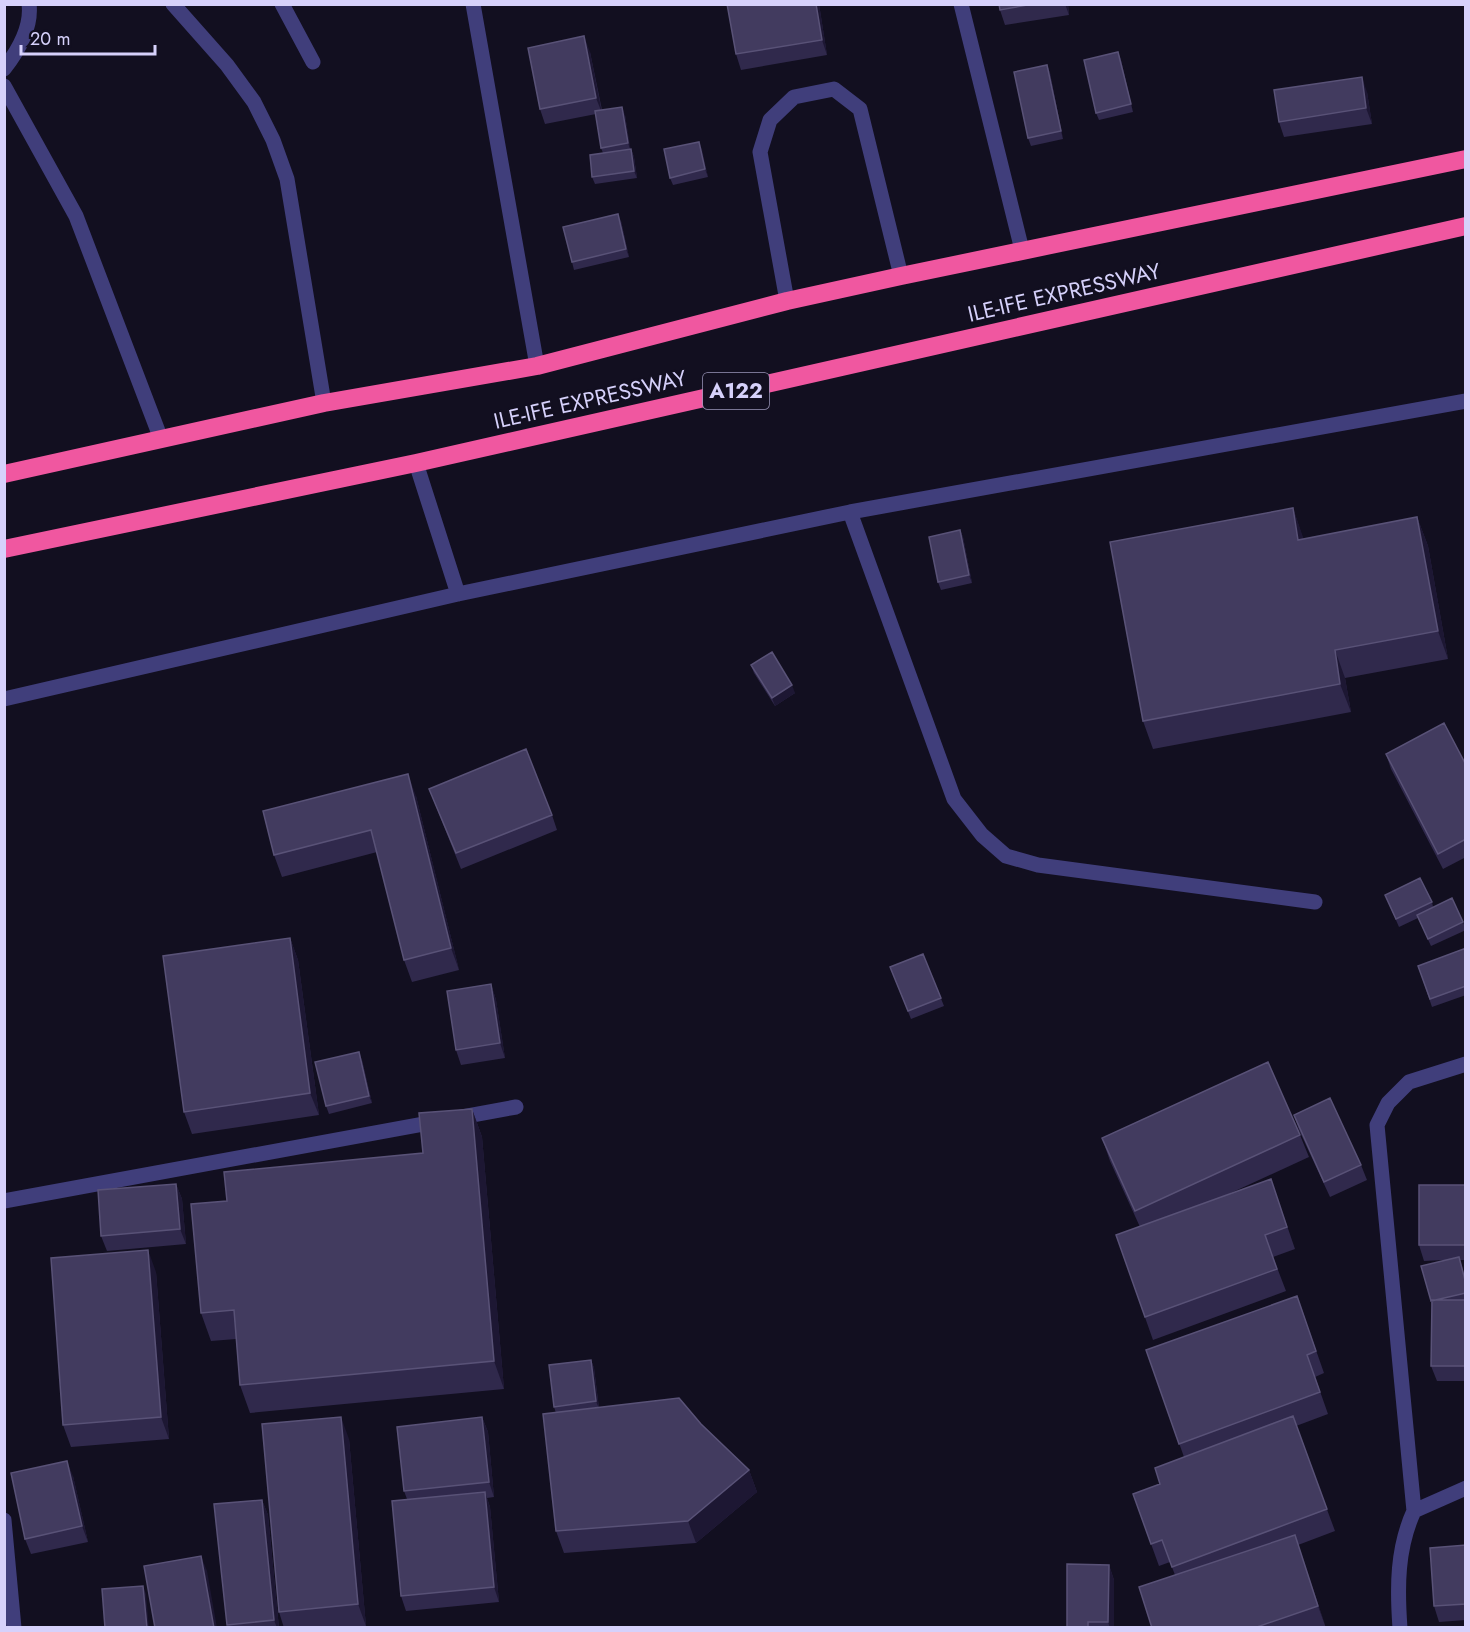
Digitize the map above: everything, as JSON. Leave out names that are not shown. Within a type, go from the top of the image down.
[{"type":"highway","name":"ILE-IFE EXPRESSWAY","points":[[4,474],[324,403],[537,366],[787,301],[1022,249],[1466,159]]},
{"type":"highway","name":"ILE-IFE EXPRESSWAY","points":[[4,549],[416,463],[1466,226]]},
{"type":"street","points":[[4,69],[15,55],[31,17],[29,4]]},
{"type":"street","points":[[172,4],[227,65],[254,102],[273,140],[287,179],[324,403]]},
{"type":"street","points":[[282,4],[313,62]]},
{"type":"street","points":[[473,4],[537,366]]},
{"type":"street","points":[[961,4],[1022,249]]},
{"type":"street","points":[[4,86],[76,216],[161,439]]},
{"type":"street","points":[[787,301],[760,152],[770,120],[794,97],[834,89],[860,109],[901,276]]},
{"type":"street","points":[[4,699],[458,594],[850,512],[1466,401]]},
{"type":"street","points":[[416,463],[458,594]]},
{"type":"street","points":[[850,512],[954,799],[982,835],[1006,856],[1038,865],[1314,902]]},
{"type":"street","points":[[1400,1628],[1399,1561],[1405,1531],[1414,1511],[1377,1125],[1388,1103],[1409,1082],[1466,1064]]},
{"type":"street","points":[[4,1201],[516,1107]]},
{"type":"street","points":[[1414,1511],[1466,1488]]},
{"type":"street","points":[[4,1520],[14,1628]]},
{"type":"building","points":[[727,4],[816,4],[822,40],[736,54]]},
{"type":"building","points":[[999,4],[1033,4],[1000,10]]},
{"type":"building","points":[[584,36],[596,98],[540,109],[528,48]]},
{"type":"building","points":[[1118,52],[1131,104],[1096,113],[1084,60]]},
{"type":"building","points":[[1047,65],[1061,131],[1028,138],[1014,72]]},
{"type":"building","points":[[1362,77],[1366,108],[1279,122],[1274,90]]},
{"type":"building","points":[[622,107],[628,143],[601,148],[595,111]]},
{"type":"building","points":[[699,142],[705,169],[670,178],[664,149]]},
{"type":"building","points":[[631,149],[634,171],[592,177],[590,155]]},
{"type":"building","points":[[618,214],[626,249],[572,262],[563,227]]},
{"type":"building","points":[[1293,508],[1298,540],[1417,517],[1438,631],[1335,650],[1340,684],[1143,721],[1110,542]]},
{"type":"building","points":[[960,530],[969,575],[938,582],[929,537]]},
{"type":"building","points":[[772,652],[792,685],[772,698],[751,665]]},
{"type":"building","points":[[1444,723],[1466,765],[1466,839],[1438,854],[1386,754]]},
{"type":"building","points":[[526,749],[552,815],[456,853],[429,789]]},
{"type":"building","points":[[408,774],[451,948],[404,960],[371,830],[274,855],[263,811]]},
{"type":"building","points":[[1420,878],[1432,902],[1396,919],[1385,895]]},
{"type":"building","points":[[1452,898],[1463,922],[1428,939],[1417,915]]},
{"type":"building","points":[[290,938],[310,1093],[184,1112],[163,956]]},
{"type":"building","points":[[1466,948],[1466,986],[1430,999],[1418,966]]},
{"type":"building","points":[[923,954],[941,998],[908,1011],[890,967]]},
{"type":"building","points":[[491,984],[500,1043],[456,1050],[447,991]]},
{"type":"building","points":[[359,1052],[369,1096],[326,1106],[315,1062]]},
{"type":"building","points":[[1268,1062],[1300,1135],[1135,1211],[1102,1138]]},
{"type":"building","points":[[1330,1098],[1361,1165],[1324,1182],[1294,1115]]},
{"type":"building","points":[[472,1109],[494,1361],[240,1385],[234,1310],[201,1313],[191,1204],[227,1201],[224,1172],[423,1153],[419,1113]]},
{"type":"building","points":[[1271,1179],[1287,1227],[1265,1235],[1277,1269],[1145,1317],[1116,1235]]},
{"type":"building","points":[[176,1184],[180,1229],[101,1236],[98,1190]]},
{"type":"building","points":[[1419,1185],[1466,1185],[1466,1245],[1419,1245]]},
{"type":"building","points":[[148,1250],[161,1417],[63,1425],[51,1258]]},
{"type":"building","points":[[1459,1257],[1466,1293],[1431,1301],[1421,1266]]},
{"type":"building","points":[[1297,1296],[1316,1351],[1307,1355],[1320,1392],[1179,1444],[1146,1350]]},
{"type":"building","points":[[1432,1300],[1466,1300],[1466,1366],[1431,1366]]},
{"type":"building","points":[[591,1360],[596,1401],[554,1407],[549,1365]]},
{"type":"building","points":[[679,1398],[701,1424],[749,1470],[688,1521],[556,1531],[543,1414]]},
{"type":"building","points":[[1293,1416],[1327,1509],[1172,1567],[1162,1540],[1151,1544],[1133,1494],[1160,1484],[1155,1468]]},
{"type":"building","points":[[341,1417],[358,1604],[279,1612],[262,1424]]},
{"type":"building","points":[[482,1417],[489,1482],[404,1491],[397,1427]]},
{"type":"building","points":[[67,1461],[82,1526],[25,1539],[11,1473]]},
{"type":"building","points":[[485,1492],[494,1587],[401,1596],[392,1501]]},
{"type":"building","points":[[262,1500],[274,1620],[227,1625],[214,1504]]},
{"type":"building","points":[[1295,1535],[1318,1606],[1254,1628],[1152,1628],[1139,1587]]},
{"type":"building","points":[[1466,1545],[1466,1604],[1434,1606],[1430,1548]]},
{"type":"building","points":[[201,1556],[214,1628],[155,1628],[144,1566]]},
{"type":"building","points":[[1067,1564],[1109,1565],[1108,1622],[1088,1622],[1088,1628],[1067,1628]]},
{"type":"building","points":[[143,1586],[147,1628],[105,1628],[102,1589]]}]
